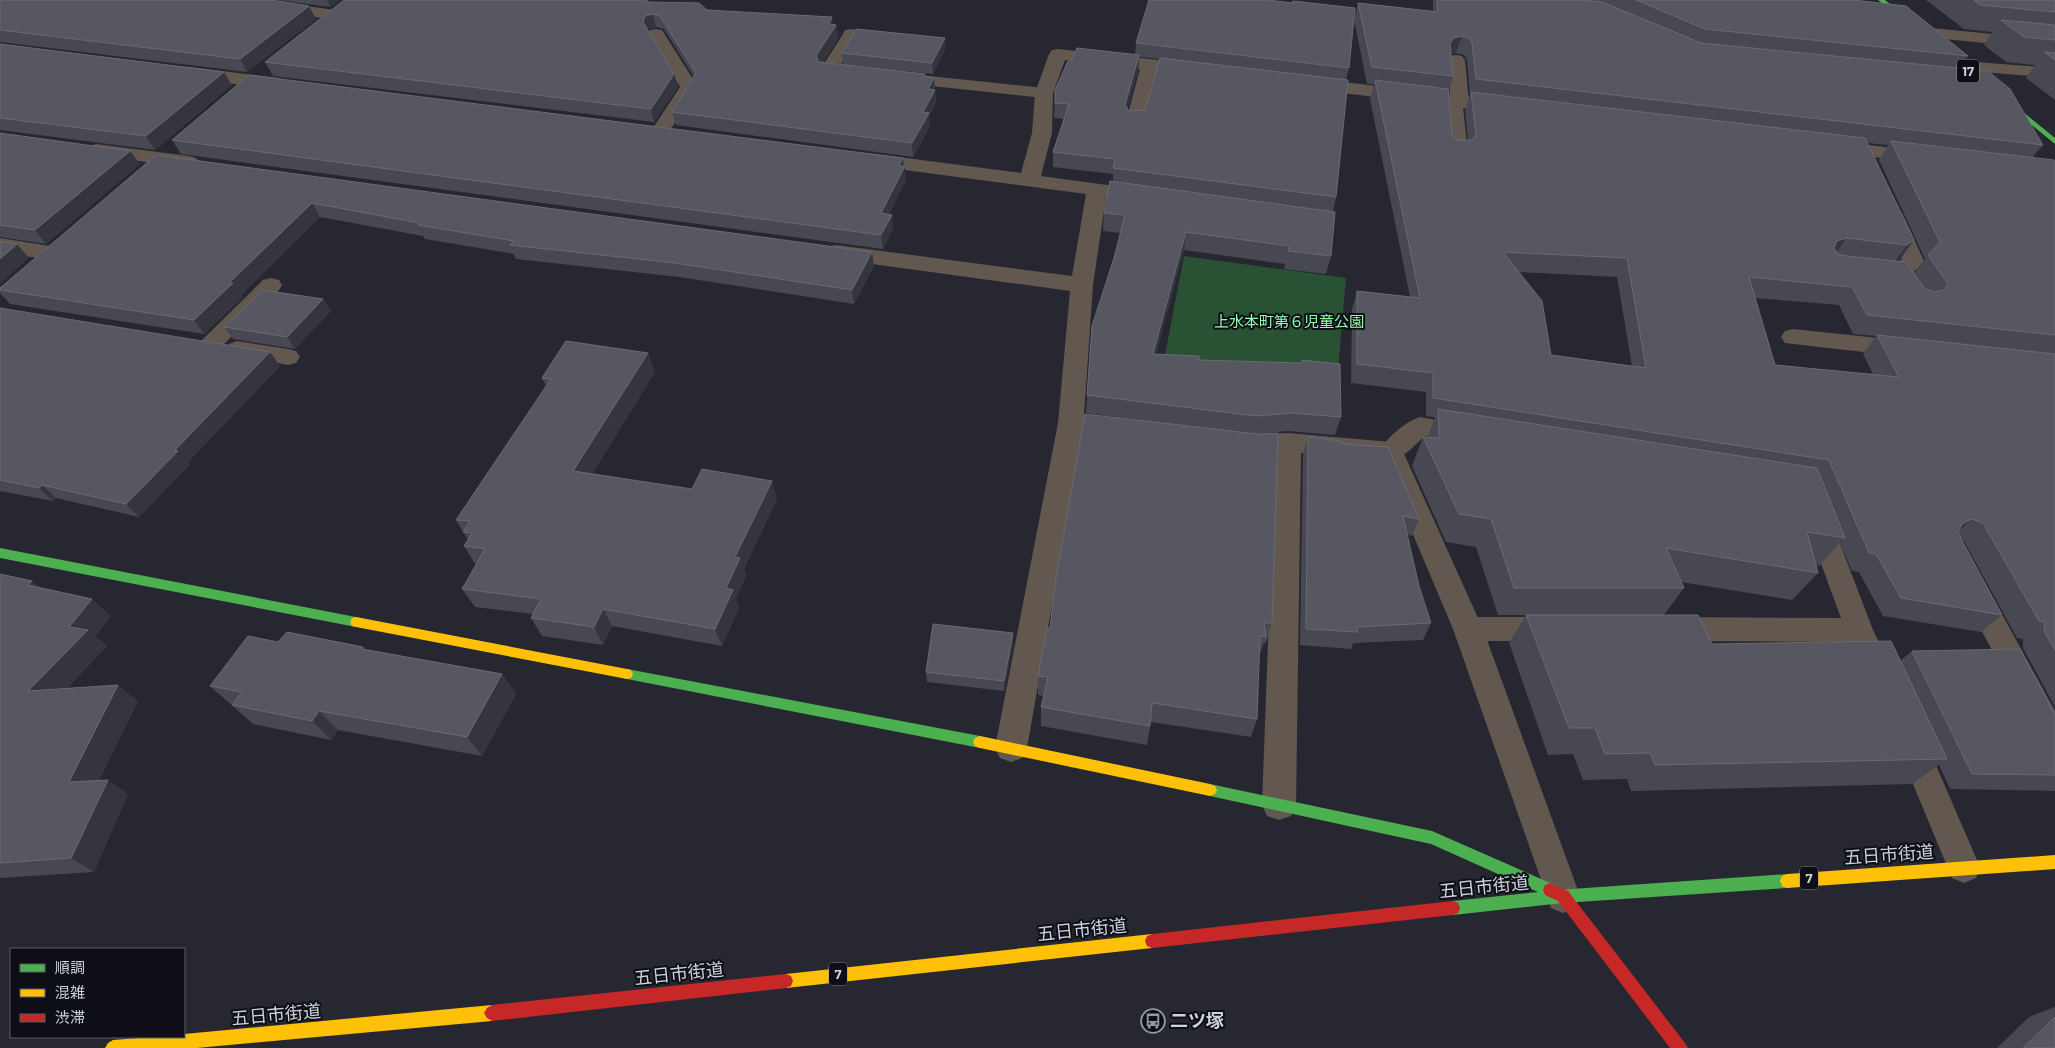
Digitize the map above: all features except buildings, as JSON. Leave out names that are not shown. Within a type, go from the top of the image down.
[{"type":"main road","name":"17","points":[[1878,2],[1921,32],[2055,142]]},
{"type":"main road","points":[[0,553],[1011,748],[1432,838],[1563,896],[1680,1048]]},
{"type":"main road","name":"五日市街道","points":[[114,1048],[491,1013],[1563,896],[1964,866],[2055,862]]},
{"type":"street","points":[[312,33],[341,10]]},
{"type":"street","points":[[1030,180],[1042,133],[1044,93],[1058,54],[1209,72]]},
{"type":"street","points":[[236,94],[274,63]]},
{"type":"street","points":[[174,71],[300,87]]},
{"type":"street","points":[[1287,81],[1519,109]]},
{"type":"street","points":[[641,128],[670,132]]},
{"type":"street","points":[[139,178],[184,139]]},
{"type":"street","points":[[1813,144],[1867,159],[1939,160]]},
{"type":"street","points":[[76,147],[211,166]]},
{"type":"street","points":[[845,156],[1166,199]]},
{"type":"street","points":[[1011,748],[1071,423],[1082,286],[1097,190]]},
{"type":"street","points":[[0,245],[57,247],[28,272]]},
{"type":"street","points":[[815,249],[1082,286]]},
{"type":"street","points":[[1793,337],[1929,352]]},
{"type":"street","points":[[1071,423],[1147,432]]},
{"type":"street","points":[[1214,440],[1252,445],[1288,442],[1392,452],[1468,629],[1563,896]]},
{"type":"street","points":[[1279,806],[1288,442]]},
{"type":"lane","points":[[264,6],[341,10]]},
{"type":"lane","points":[[1921,32],[2055,44]]},
{"type":"lane","points":[[656,34],[689,87],[670,132]]},
{"type":"lane","points":[[851,34],[829,70],[1044,93]]},
{"type":"lane","points":[[1456,60],[1458,153]]},
{"type":"lane","points":[[1135,121],[1150,65]]},
{"type":"lane","points":[[1963,66],[2055,73]]},
{"type":"lane","points":[[1947,79],[1982,82]]},
{"type":"lane","points":[[1862,269],[1905,280],[1912,261],[1909,249],[1884,195]]},
{"type":"lane","points":[[271,285],[202,343],[288,357]]},
{"type":"lane","points":[[1392,452],[1420,426],[1489,437]]},
{"type":"lane","points":[[1809,496],[1860,630],[1964,866]]},
{"type":"lane","points":[[1963,568],[2055,740]]},
{"type":"lane","points":[[1468,629],[1576,629]]},
{"type":"lane","points":[[1644,629],[1860,630]]},
{"type":"green space","name":"上水本町第６児童公園","points":[[1184,256],[1346,278],[1337,381],[1165,355]]},
{"type":"traffic: fast","points":[[1881,0],[2055,142]]},
{"type":"traffic: fast","points":[[0,553],[356,622]]},
{"type":"traffic: fast","points":[[627,674],[980,742]]},
{"type":"traffic: fast","points":[[1210,790],[1432,838],[1550,890]]},
{"type":"traffic: fast","points":[[1453,908],[1563,896],[1787,881]]},
{"type":"traffic: slow","points":[[356,622],[627,674]]},
{"type":"traffic: slow","points":[[980,742],[1210,790]]},
{"type":"traffic: slow","points":[[1787,881],[2055,862]]},
{"type":"traffic: slow","points":[[786,981],[1152,941]]},
{"type":"traffic: slow","points":[[113,1048],[492,1013]]},
{"type":"traffic: jam","points":[[1550,890],[1563,896],[1680,1048]]},
{"type":"traffic: jam","points":[[1152,941],[1453,908]]},
{"type":"traffic: jam","points":[[492,1013],[786,981]]},
{"type":"place","name":"二ツ塚","points":[[1153,1021]]}]
